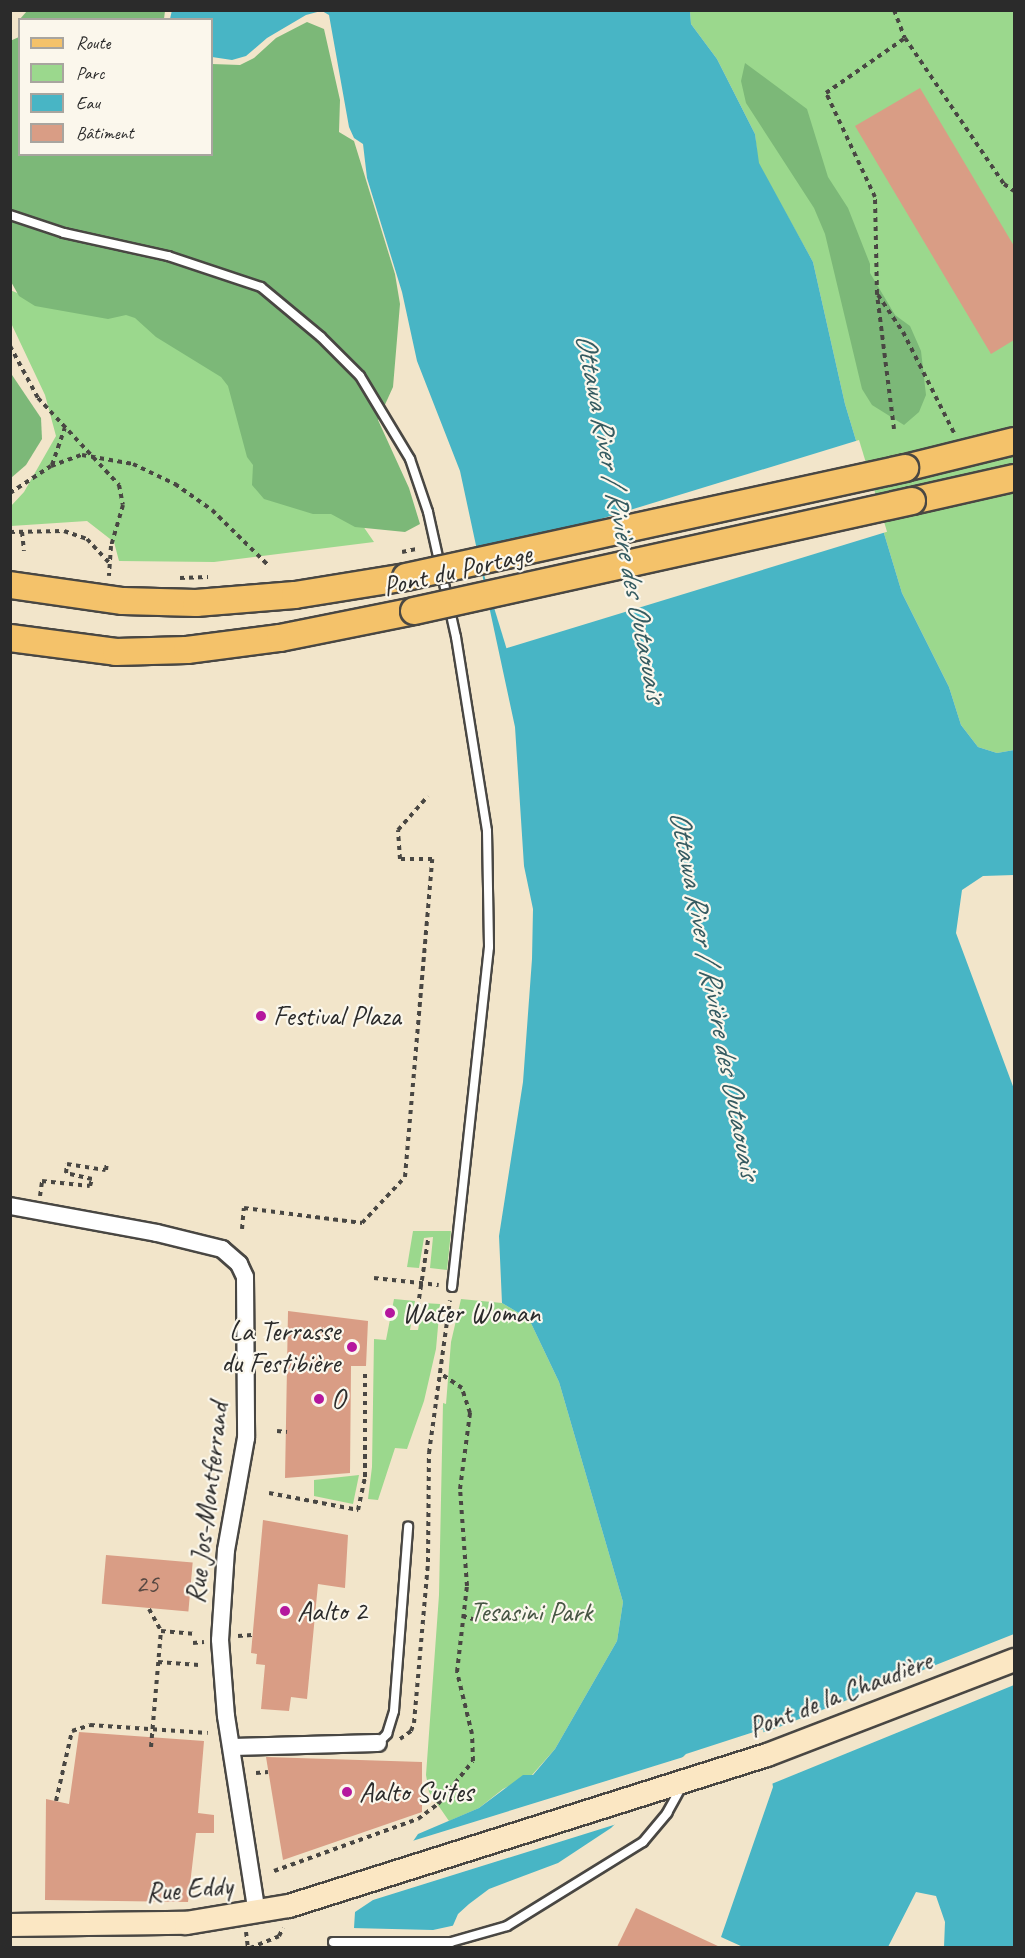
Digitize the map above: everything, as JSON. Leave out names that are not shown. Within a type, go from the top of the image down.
[{"type":"main road","name":"Pont du Portage","points":[[10,585],[71,595],[196,603],[295,595],[404,565],[905,468],[1014,441]]},
{"type":"main road","name":"Pont du Portage","points":[[10,638],[116,652],[187,650],[280,638],[414,611],[1014,478]]},
{"type":"main road","name":"Pont de la Chaudière","points":[[368,1880],[767,1755],[1014,1660]]},
{"type":"main road","name":"Rue Eddy","points":[[10,1925],[186,1923],[257,1913],[368,1880]]},
{"type":"street","name":"Rue Jos-Montferrand","points":[[10,1206],[222,1249],[239,1264],[245,1277],[246,1438],[221,1597],[221,1676],[257,1913]]},
{"type":"street","points":[[232,1747],[378,1743]]},
{"type":"lane","points":[[10,215],[64,233],[168,256],[261,287],[321,337],[360,376],[410,459],[428,512],[456,637],[487,831],[489,947],[452,1287]]},
{"type":"lane","points":[[378,1743],[387,1734],[394,1711],[408,1527]]},
{"type":"lane","points":[[333,1942],[473,1939],[517,1921],[643,1842],[667,1814],[685,1781]]},
{"type":"path","points":[[894,10],[905,38],[1004,184],[1014,191]]},
{"type":"path","points":[[894,429],[877,294],[875,197],[826,93],[905,38]]},
{"type":"path","points":[[877,294],[903,332],[956,436]]},
{"type":"path","points":[[10,346],[38,399],[111,472],[122,495],[121,522],[111,546],[109,576]]},
{"type":"path","points":[[51,466],[65,428]]},
{"type":"path","points":[[10,493],[51,466],[94,454],[133,464],[175,484],[213,510],[267,564]]},
{"type":"path","points":[[10,532],[64,531],[87,539],[110,564]]},
{"type":"path","points":[[22,532],[24,551]]},
{"type":"path","points":[[390,555],[404,565]]},
{"type":"path","points":[[100,575],[121,576]]},
{"type":"path","points":[[169,578],[214,577]]},
{"type":"path","points":[[242,1229],[244,1208],[362,1223],[405,1177],[432,860],[400,859],[398,830],[428,796]]},
{"type":"path","points":[[37,1211],[42,1181],[90,1186],[92,1179],[66,1173],[67,1164],[106,1170],[107,1162]]},
{"type":"path","points":[[415,1325],[428,1240]]},
{"type":"path","points":[[374,1278],[452,1287],[429,1453],[428,1562],[414,1723],[405,1738],[378,1743]]},
{"type":"path","points":[[269,1493],[358,1510],[365,1477],[366,1373]]},
{"type":"path","points":[[274,1871],[418,1819],[434,1809],[468,1771],[473,1754],[472,1734],[457,1672],[467,1586],[460,1489],[470,1413],[462,1388],[441,1374]]},
{"type":"path","points":[[277,1431],[287,1432]]},
{"type":"path","points":[[149,1609],[161,1631],[151,1747]]},
{"type":"path","points":[[462,1616],[476,1620]]},
{"type":"path","points":[[161,1631],[193,1634]]},
{"type":"path","points":[[158,1662],[199,1665]]},
{"type":"path","points":[[56,1801],[72,1731],[90,1725],[208,1733]]},
{"type":"path","points":[[256,1773],[268,1772]]},
{"type":"path","points":[[247,1938],[249,1947],[279,1936],[282,1925]]},
{"type":"green space","points":[[27,10],[165,11],[164,18],[21,18]]},
{"type":"green space","points":[[690,11],[1014,11],[1014,750],[997,753],[978,747],[961,725],[949,687],[902,593],[845,404],[813,262],[758,163],[755,134],[717,59],[691,24]]},
{"type":"green space","points":[[307,22],[324,29],[340,100],[339,132],[354,141],[395,274],[400,304],[393,387],[378,420],[409,488],[420,524],[405,532],[355,527],[331,514],[313,514],[264,499],[252,485],[253,465],[247,457],[228,386],[221,377],[156,337],[135,318],[126,315],[108,319],[35,306],[19,296],[10,280],[10,41],[18,37],[18,156],[213,156],[213,64],[240,65],[254,58],[276,38]]},
{"type":"green space","points":[[745,63],[807,109],[828,177],[848,208],[870,264],[870,273],[895,315],[910,326],[921,351],[926,395],[919,412],[904,425],[872,405],[862,389],[825,234],[814,208],[746,103],[741,81]]},
{"type":"green space","points":[[10,290],[54,308],[140,312],[228,374],[354,513],[374,542],[214,562],[119,561],[114,542],[87,521],[11,526],[11,506],[24,492],[56,436],[45,395],[11,323]]},
{"type":"green space","points":[[10,372],[41,418],[42,439],[26,465],[11,478]]},
{"type":"green space","points":[[413,1231],[451,1231],[447,1270],[430,1268],[433,1237],[424,1238],[419,1268],[407,1267]]},
{"type":"green space","points":[[394,1299],[415,1301],[410,1330],[418,1330],[423,1303],[440,1304],[436,1349],[424,1401],[407,1449],[395,1448],[378,1500],[368,1499],[372,1467],[374,1339],[386,1340]]},
{"type":"green space","name":"Tesasini Park","points":[[461,1299],[502,1303],[529,1319],[559,1382],[623,1602],[617,1641],[555,1749],[532,1775],[503,1789],[479,1808],[449,1821],[429,1792],[426,1775],[439,1595],[443,1403],[446,1404],[451,1342]]},
{"type":"green space","points":[[359,1475],[353,1504],[314,1496],[314,1480]]},
{"type":"water","points":[[172,10],[321,10],[306,15],[267,38],[246,56],[232,60],[213,57],[213,18],[170,18]]},
{"type":"water","name":"Ottawa River / Rivière des Outaouais","points":[[322,11],[690,11],[691,24],[717,59],[755,134],[759,163],[813,262],[845,404],[902,593],[949,687],[961,725],[978,747],[997,753],[1014,750],[1014,875],[983,876],[962,890],[956,933],[1014,1089],[1014,1947],[944,1947],[945,1922],[936,1896],[916,1892],[888,1947],[743,1947],[721,1937],[773,1787],[763,1729],[686,1754],[611,1828],[558,1863],[489,1889],[469,1904],[458,1914],[448,1937],[388,1930],[374,1947],[354,1928],[355,1912],[373,1900],[418,1834],[479,1808],[523,1775],[533,1775],[555,1749],[617,1641],[623,1602],[559,1382],[529,1319],[502,1303],[499,1236],[523,1082],[532,959],[533,909],[524,866],[515,727],[460,471],[417,361],[402,292],[367,178],[363,144],[354,138],[349,127],[329,15]]},
{"type":"pier","points":[[859,440],[887,532],[506,648],[478,556]]},
{"type":"pier","points":[[1014,1634],[1014,1685],[769,1785],[761,1733]]},
{"type":"pier","points":[[741,1739],[687,1756],[620,1823],[373,1900],[372,1896],[409,1842]]},
{"type":"pier","points":[[456,1925],[451,1948],[406,1948],[409,1933],[389,1933],[377,1948],[349,1948],[351,1928],[433,1930]]},
{"type":"building","points":[[920,88],[1014,246],[1014,340],[991,354],[855,126]]},
{"type":"building","name":"O","points":[[288,1311],[368,1321],[366,1366],[351,1366],[350,1473],[285,1478]]},
{"type":"building","name":"Aalto 2","points":[[263,1520],[348,1535],[345,1588],[318,1584],[307,1699],[291,1697],[289,1711],[261,1709],[265,1665],[256,1664],[257,1654],[251,1653]]},
{"type":"building","points":[[106,1555],[193,1563],[188,1611],[102,1604]]},
{"type":"building","points":[[79,1732],[204,1741],[198,1813],[214,1815],[214,1833],[196,1833],[188,1902],[45,1900],[46,1799],[69,1804]]},
{"type":"building","name":"Aalto Suites","points":[[266,1757],[422,1762],[422,1812],[283,1860]]},
{"type":"building","points":[[636,1908],[720,1947],[617,1947]]},
{"type":"place","name":"Festival Plaza","points":[[261,1016]]},
{"type":"place","name":"Water Woman","points":[[390,1313]]},
{"type":"place","name":"La Terrasse du Festibière","points":[[352,1347]]},
{"type":"place","name":"O","points":[[319,1399]]},
{"type":"place","name":"Aalto 2","points":[[285,1611]]},
{"type":"place","name":"Aalto Suites","points":[[347,1792]]}]
